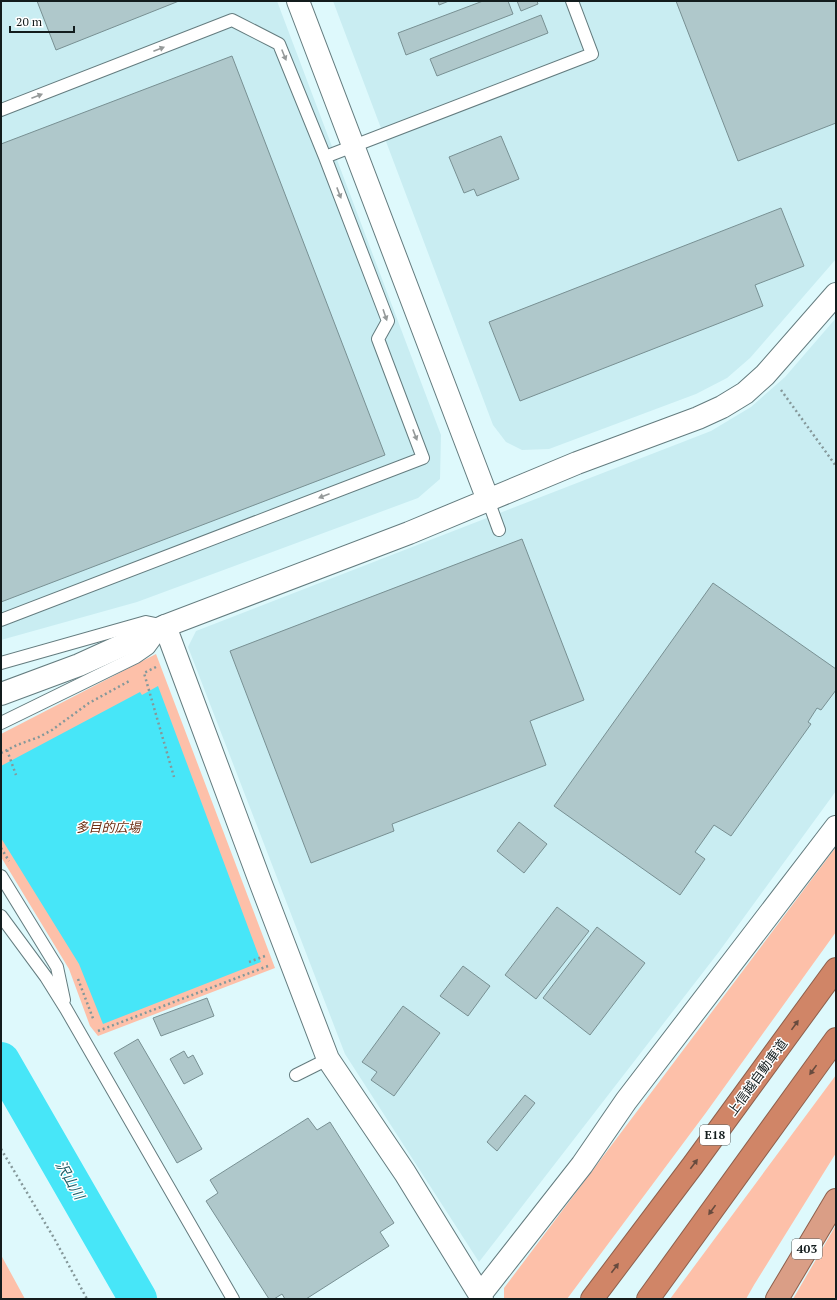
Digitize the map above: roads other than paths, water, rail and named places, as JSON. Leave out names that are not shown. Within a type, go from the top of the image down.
[{"type":"highway","name":"上信越自動車道","points":[[592,1299],[693,1165],[836,969]]},
{"type":"highway","points":[[648,1299],[836,1039]]},
{"type":"highway","name":"403","points":[[777,1299],[836,1200]]},
{"type":"street","points":[[298,1],[488,500]]},
{"type":"street","points":[[1,694],[79,665],[165,626],[409,533],[577,463],[698,418],[722,407],[745,393],[768,372],[836,294]]},
{"type":"street","points":[[165,626],[328,1059],[405,1173],[481,1297],[582,1165],[626,1101],[667,1050],[836,827]]},
{"type":"lane","points":[[325,157],[592,54],[572,1]]},
{"type":"lane","points":[[1,110],[232,20],[279,44],[325,157],[388,320],[378,339],[423,458],[1,620]]},
{"type":"lane","points":[[488,500],[500,530]]},
{"type":"lane","points":[[1,663],[146,622],[165,626],[149,648],[136,657],[1,723]]},
{"type":"lane","points":[[1,876],[58,967],[66,1009]]},
{"type":"lane","points":[[1,916],[46,977],[66,1009],[233,1299]]},
{"type":"lane","points":[[296,1075],[328,1059]]},
{"type":"water","name":"多目的広場","points":[[158,686],[261,962],[103,1024],[79,964],[1,838],[1,766],[140,692],[142,695]]},
{"type":"waterway","name":"沢山川","points":[[1,1061],[138,1299]]}]
